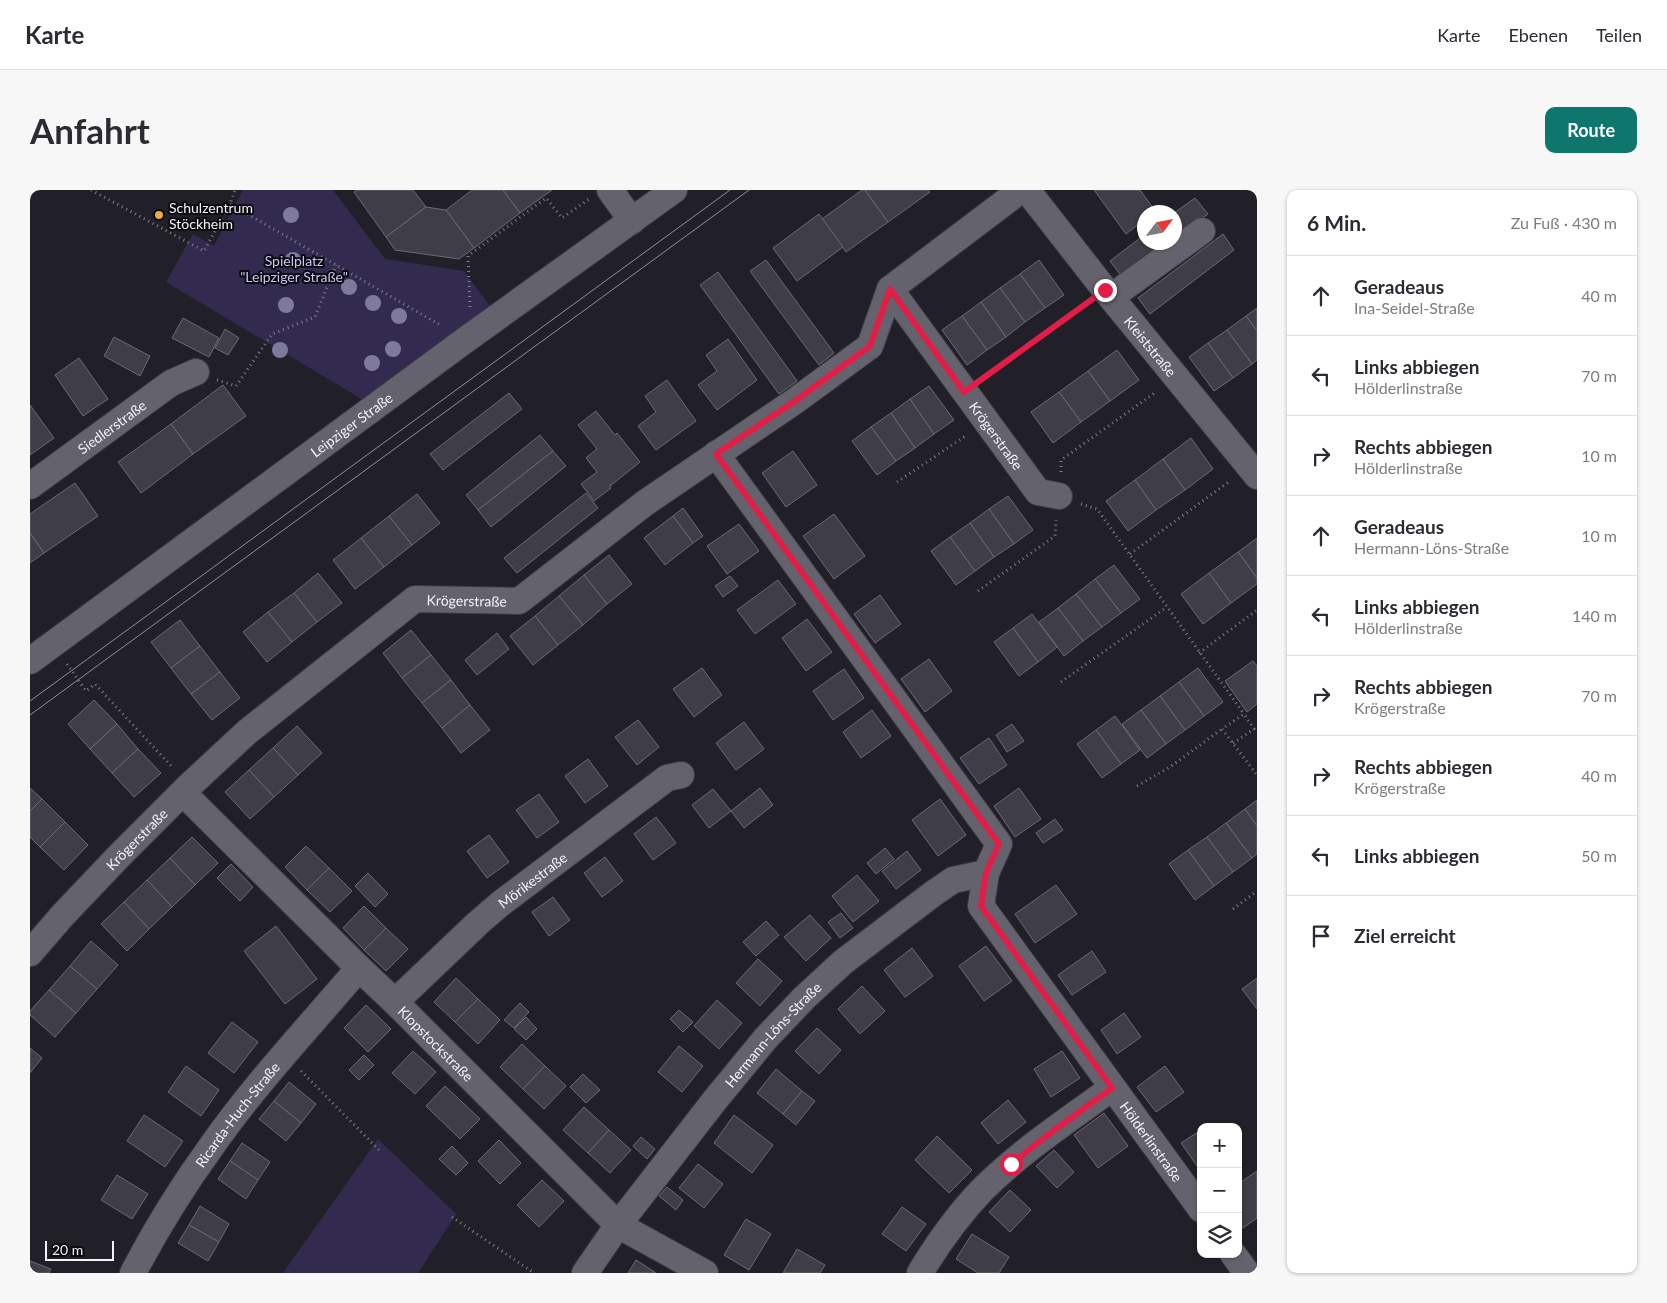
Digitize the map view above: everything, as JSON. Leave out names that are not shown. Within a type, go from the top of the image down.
[{"type":"street","name":"Leipziger Straße","points":[[30,661],[440,359],[674,190]]},
{"type":"street","points":[[890,289],[1021,190]]},
{"type":"street","name":"Kleiststraße","points":[[1027,190],[1108,294],[1253,471]]},
{"type":"street","points":[[602,193],[632,221]]},
{"type":"street","points":[[1108,294],[1202,231]]},
{"type":"street","name":"Krögerstraße","points":[[890,289],[1038,492],[1059,496]]},
{"type":"street","name":"Krögerstraße","points":[[30,954],[179,782],[247,732],[414,599],[519,601],[644,503],[795,401],[870,346],[890,289]]},
{"type":"street","name":"Siedlerstraße","points":[[30,486],[171,383],[196,372]]},
{"type":"street","points":[[716,454],[999,844],[986,873]]},
{"type":"street","name":"Mörikestraße","points":[[395,1002],[478,922],[500,904],[666,778],[681,775]]},
{"type":"street","name":"Klopstockstraße","points":[[179,782],[359,968],[618,1225],[706,1273]]},
{"type":"street","name":"Hölderlinstraße","points":[[986,873],[981,906],[1197,1204]]},
{"type":"street","name":"Hermann-Löns-Straße","points":[[585,1273],[618,1225],[721,1093],[766,1038],[804,998],[843,962],[934,893],[953,880],[986,873]]},
{"type":"street","name":"Ricarda-Huch-Straße","points":[[133,1273],[147,1246],[211,1147],[240,1108],[359,968]]},
{"type":"street","points":[[920,1273],[935,1247],[983,1190],[1011,1164],[1045,1137],[1112,1088]]},
{"type":"street","points":[[1237,1258],[1247,1273]]},
{"type":"path","points":[[91,190],[204,251],[230,204],[235,190]]},
{"type":"path","points":[[470,315],[468,256],[546,198],[562,218],[602,193]]},
{"type":"path","points":[[230,204],[449,330]]},
{"type":"path","points":[[196,372],[236,386],[272,334],[315,317],[336,265]]},
{"type":"path","points":[[964,392],[1108,294]]},
{"type":"path","points":[[978,590],[1054,536],[1061,460],[1176,378]]},
{"type":"path","points":[[897,482],[987,423]]},
{"type":"path","points":[[1130,554],[1253,471]]},
{"type":"path","points":[[1059,496],[1097,509],[1255,728],[1233,743]]},
{"type":"path","points":[[1061,682],[1167,607]]},
{"type":"path","points":[[1199,652],[1257,610]]},
{"type":"path","points":[[65,661],[86,691],[96,684],[179,782]]},
{"type":"path","points":[[1138,786],[1170,767],[1244,714]]},
{"type":"path","points":[[1222,729],[1257,776]]},
{"type":"path","points":[[1233,909],[1257,891]]},
{"type":"path","points":[[285,1055],[381,1152]]},
{"type":"path","points":[[452,1217],[534,1273]]},
{"type":"green space","name":"Spielplatz \"Leipziger Straße\"","points":[[243,190],[333,190],[385,259],[464,271],[493,310],[365,401],[166,282],[193,234],[214,246]]},
{"type":"green space","points":[[378,1139],[456,1214],[418,1273],[283,1273]]},
{"type":"building","points":[[357,190],[413,190],[426,207],[386,237],[354,192]]},
{"type":"building","points":[[472,190],[503,190],[520,213],[474,248],[446,210]]},
{"type":"building","points":[[503,190],[552,190],[520,213]]},
{"type":"building","points":[[862,190],[865,190],[888,222],[846,252],[822,219]]},
{"type":"building","points":[[865,190],[928,190],[930,192],[888,222]]},
{"type":"building","points":[[1094,190],[1140,190],[1151,205],[1137,205],[1137,225],[1126,234]]},
{"type":"building","points":[[1195,198],[1208,214],[1182,232],[1182,207]]},
{"type":"building","points":[[426,207],[446,210],[474,248],[459,259],[395,250],[386,237]]},
{"type":"building","points":[[819,214],[843,247],[797,281],[773,248]]},
{"type":"building","points":[[1223,234],[1234,250],[1150,314],[1138,298]]},
{"type":"building","points":[[1137,240],[1137,250],[1157,250],[1122,277],[1110,261]]},
{"type":"building","points":[[766,260],[834,353],[819,365],[750,271]]},
{"type":"building","points":[[1039,260],[1064,295],[1045,308],[1020,274]]},
{"type":"building","points":[[718,272],[797,381],[779,394],[700,285]]},
{"type":"building","points":[[1020,274],[1045,308],[1025,322],[1000,288]]},
{"type":"building","points":[[1000,288],[1025,322],[1006,337],[981,302]]},
{"type":"building","points":[[981,302],[1006,337],[987,350],[962,316]]},
{"type":"building","points":[[1257,308],[1257,331],[1246,316]]},
{"type":"building","points":[[962,316],[987,350],[967,365],[942,330]]},
{"type":"building","points":[[1246,316],[1257,331],[1257,360],[1252,364],[1227,330]]},
{"type":"building","points":[[183,318],[219,338],[209,357],[172,338]]},
{"type":"building","points":[[225,329],[239,338],[228,355],[215,348]]},
{"type":"building","points":[[1227,330],[1252,364],[1233,378],[1208,343]]},
{"type":"building","points":[[114,337],[150,356],[140,376],[104,356]]},
{"type":"building","points":[[728,339],[757,380],[717,410],[698,385],[717,371],[706,355]]},
{"type":"building","points":[[1208,343],[1233,378],[1214,391],[1189,357]]},
{"type":"building","points":[[1117,350],[1139,380],[1110,401],[1088,371]]},
{"type":"building","points":[[79,358],[108,399],[83,416],[55,375]]},
{"type":"building","points":[[1088,371],[1110,401],[1081,422],[1059,392]]},
{"type":"building","points":[[667,380],[696,421],[656,450],[638,426],[656,412],[645,396]]},
{"type":"building","points":[[223,385],[246,416],[193,454],[171,424]]},
{"type":"building","points":[[929,386],[954,420],[934,434],[910,399]]},
{"type":"building","points":[[1059,392],[1081,422],[1053,443],[1031,412]]},
{"type":"building","points":[[509,393],[522,409],[443,470],[430,454]]},
{"type":"building","points":[[910,399],[934,434],[915,448],[891,413]]},
{"type":"building","points":[[30,405],[54,438],[30,455]]},
{"type":"building","points":[[596,411],[615,435],[617,433],[640,462],[594,501],[581,484],[597,472],[586,458],[597,449],[578,425]]},
{"type":"building","points":[[891,413],[915,448],[896,461],[871,427]]},
{"type":"building","points":[[171,424],[193,454],[141,493],[118,462]]},
{"type":"building","points":[[871,427],[896,461],[877,475],[852,441]]},
{"type":"building","points":[[540,435],[553,451],[478,510],[466,495]]},
{"type":"building","points":[[1191,438],[1213,469],[1185,490],[1163,459]]},
{"type":"building","points":[[553,451],[566,466],[491,527],[478,510]]},
{"type":"building","points":[[793,451],[817,485],[786,507],[762,473]]},
{"type":"building","points":[[1163,459],[1185,490],[1156,510],[1135,480]]},
{"type":"building","points":[[1135,480],[1156,510],[1128,531],[1106,501]]},
{"type":"building","points":[[75,483],[98,516],[44,553],[30,533],[30,514]]},
{"type":"building","points":[[586,493],[598,508],[517,573],[504,558]]},
{"type":"building","points":[[417,494],[440,523],[412,545],[389,516]]},
{"type":"building","points":[[1008,496],[1033,530],[1014,544],[989,509]]},
{"type":"building","points":[[683,508],[703,536],[693,543],[673,516]]},
{"type":"building","points":[[989,509],[1014,544],[994,557],[970,523]]},
{"type":"building","points":[[834,514],[865,556],[834,579],[803,536]]},
{"type":"building","points":[[389,516],[412,545],[384,567],[361,538]]},
{"type":"building","points":[[673,516],[693,543],[665,565],[644,538]]},
{"type":"building","points":[[970,523],[994,557],[975,571],[950,537]]},
{"type":"building","points":[[739,524],[759,551],[727,574],[707,546]]},
{"type":"building","points":[[30,533],[44,553],[30,563]]},
{"type":"building","points":[[950,537],[975,571],[956,585],[931,551]]},
{"type":"building","points":[[361,538],[384,567],[355,589],[333,560]]},
{"type":"building","points":[[1257,538],[1257,578],[1238,552]]},
{"type":"building","points":[[1238,552],[1257,578],[1257,584],[1231,603],[1209,573]]},
{"type":"building","points":[[609,555],[632,584],[607,604],[584,575]]},
{"type":"building","points":[[1114,565],[1140,599],[1121,613],[1095,579]]},
{"type":"building","points":[[318,573],[342,603],[317,622],[294,593]]},
{"type":"building","points":[[1209,573],[1231,603],[1203,624],[1181,594]]},
{"type":"building","points":[[584,575],[607,604],[583,625],[559,596]]},
{"type":"building","points":[[730,576],[738,586],[723,597],[715,586]]},
{"type":"building","points":[[1095,579],[1121,613],[1102,627],[1076,594]]},
{"type":"building","points":[[778,580],[796,604],[755,634],[737,610]]},
{"type":"building","points":[[294,593],[317,622],[292,642],[268,612]]},
{"type":"building","points":[[1076,594],[1102,627],[1083,641],[1058,608]]},
{"type":"building","points":[[880,595],[901,624],[875,643],[854,614]]},
{"type":"building","points":[[559,596],[583,625],[558,645],[535,616]]},
{"type":"building","points":[[1058,608],[1083,641],[1064,656],[1039,622]]},
{"type":"building","points":[[268,612],[292,642],[267,662],[243,632]]},
{"type":"building","points":[[1032,614],[1057,647],[1038,662],[1013,628]]},
{"type":"building","points":[[535,616],[558,645],[533,665],[510,636]]},
{"type":"building","points":[[807,619],[832,652],[806,671],[782,638]]},
{"type":"building","points":[[180,620],[200,646],[171,668],[151,642]]},
{"type":"building","points":[[1013,628],[1038,662],[1019,676],[994,642]]},
{"type":"building","points":[[411,630],[431,655],[402,678],[383,653]]},
{"type":"building","points":[[497,633],[509,649],[477,675],[465,660]]},
{"type":"building","points":[[200,646],[220,672],[191,694],[171,668]]},
{"type":"building","points":[[431,655],[451,680],[422,703],[402,678]]},
{"type":"building","points":[[929,659],[952,691],[925,712],[901,679]]},
{"type":"building","points":[[1253,661],[1257,666],[1257,704],[1247,712],[1225,681]]},
{"type":"building","points":[[702,668],[722,695],[694,717],[673,689]]},
{"type":"building","points":[[1198,668],[1223,702],[1204,716],[1179,682]]},
{"type":"building","points":[[844,669],[864,698],[833,720],[813,691]]},
{"type":"building","points":[[220,672],[240,698],[212,720],[191,694]]},
{"type":"building","points":[[451,680],[470,705],[442,728],[422,703]]},
{"type":"building","points":[[1179,682],[1204,716],[1185,730],[1160,696]]},
{"type":"building","points":[[1160,696],[1185,730],[1166,744],[1141,710]]},
{"type":"building","points":[[94,700],[117,724],[90,749],[68,724]]},
{"type":"building","points":[[470,705],[490,730],[461,753],[442,728]]},
{"type":"building","points":[[872,710],[891,736],[861,758],[843,732]]},
{"type":"building","points":[[1141,710],[1166,744],[1147,758],[1122,724]]},
{"type":"building","points":[[1115,716],[1140,750],[1121,764],[1096,730]]},
{"type":"building","points":[[638,720],[659,747],[637,765],[615,737]]},
{"type":"building","points":[[744,722],[764,749],[736,770],[716,743]]},
{"type":"building","points":[[117,724],[138,749],[112,773],[90,749]]},
{"type":"building","points":[[1012,724],[1024,741],[1007,752],[996,735]]},
{"type":"building","points":[[297,726],[322,753],[298,775],[273,748]]},
{"type":"building","points":[[1096,730],[1121,764],[1102,778],[1077,744]]},
{"type":"building","points":[[989,738],[1007,765],[979,784],[960,758]]},
{"type":"building","points":[[273,748],[298,775],[274,797],[249,770]]},
{"type":"building","points":[[138,749],[161,773],[134,797],[112,773]]},
{"type":"building","points":[[588,759],[608,786],[585,803],[565,776]]},
{"type":"building","points":[[249,770],[274,797],[250,819],[225,792]]},
{"type":"building","points":[[30,788],[42,799],[30,811]]},
{"type":"building","points":[[760,788],[773,805],[744,828],[731,811]]},
{"type":"building","points":[[1019,788],[1041,819],[1015,837],[994,806]]},
{"type":"building","points":[[713,789],[731,811],[709,828],[692,805]]},
{"type":"building","points":[[539,794],[559,822],[537,838],[516,810]]},
{"type":"building","points":[[42,799],[65,822],[40,847],[30,837],[30,811]]},
{"type":"building","points":[[940,799],[966,835],[938,856],[912,820]]},
{"type":"building","points":[[1257,800],[1257,826],[1245,809]]},
{"type":"building","points":[[1245,809],[1257,826],[1257,854],[1252,858],[1226,823]]},
{"type":"building","points":[[656,817],[676,843],[653,860],[634,834]]},
{"type":"building","points":[[1055,819],[1063,830],[1043,843],[1036,833]]},
{"type":"building","points":[[65,822],[88,845],[64,870],[40,847]]},
{"type":"building","points":[[1226,823],[1252,858],[1233,872],[1207,837]]},
{"type":"building","points":[[489,835],[509,862],[487,878],[467,851]]},
{"type":"building","points":[[192,837],[218,863],[195,885],[170,858]]},
{"type":"building","points":[[1207,837],[1233,872],[1214,886],[1188,850]]},
{"type":"building","points":[[306,846],[329,868],[307,890],[285,867]]},
{"type":"building","points":[[885,848],[894,859],[876,874],[867,863]]},
{"type":"building","points":[[1188,850],[1214,886],[1195,900],[1169,864]]},
{"type":"building","points":[[907,851],[921,870],[896,889],[882,871]]},
{"type":"building","points":[[605,857],[623,881],[602,897],[584,873]]},
{"type":"building","points":[[170,858],[195,885],[172,907],[147,880]]},
{"type":"building","points":[[231,864],[253,887],[240,901],[217,878]]},
{"type":"building","points":[[329,868],[352,891],[330,912],[307,890]]},
{"type":"building","points":[[368,873],[388,894],[375,907],[355,886]]},
{"type":"building","points":[[857,875],[879,901],[853,922],[832,896]]},
{"type":"building","points":[[147,880],[172,907],[149,929],[124,902]]},
{"type":"building","points":[[1056,885],[1077,914],[1035,943],[1015,914]]},
{"type":"building","points":[[553,897],[570,920],[549,936],[532,912]]},
{"type":"building","points":[[124,902],[149,929],[127,951],[101,924]]},
{"type":"building","points":[[364,906],[386,928],[364,950],[343,928]]},
{"type":"building","points":[[841,913],[853,928],[840,938],[828,922]]},
{"type":"building","points":[[810,915],[831,938],[806,961],[784,937]]},
{"type":"building","points":[[766,921],[779,935],[756,956],[743,942]]},
{"type":"building","points":[[276,926],[317,979],[285,1004],[244,951]]},
{"type":"building","points":[[386,928],[408,949],[386,971],[364,950]]},
{"type":"building","points":[[91,941],[118,965],[97,989],[70,966]]},
{"type":"building","points":[[986,946],[1012,981],[984,1001],[959,966]]},
{"type":"building","points":[[912,948],[933,976],[905,997],[884,970]]},
{"type":"building","points":[[1092,951],[1106,972],[1072,995],[1058,975]]},
{"type":"building","points":[[758,959],[782,981],[760,1006],[736,983]]},
{"type":"building","points":[[70,966],[97,989],[76,1013],[49,990]]},
{"type":"building","points":[[456,978],[478,999],[455,1022],[434,1002]]},
{"type":"building","points":[[1257,978],[1257,1009],[1242,989]]},
{"type":"building","points":[[862,986],[885,1011],[860,1034],[838,1009]]},
{"type":"building","points":[[49,990],[76,1013],[55,1037],[30,1015],[30,1011]]},
{"type":"building","points":[[478,999],[500,1020],[478,1044],[455,1022]]},
{"type":"building","points":[[717,1000],[742,1023],[719,1049],[694,1026]]},
{"type":"building","points":[[520,1003],[529,1012],[514,1028],[504,1020]]},
{"type":"building","points":[[366,1005],[391,1029],[368,1052],[344,1028]]},
{"type":"building","points":[[679,1010],[693,1022],[683,1032],[670,1019]]},
{"type":"building","points":[[1124,1013],[1141,1037],[1117,1054],[1101,1030]]},
{"type":"building","points":[[526,1017],[537,1029],[526,1040],[514,1029]]},
{"type":"building","points":[[232,1022],[258,1042],[234,1073],[208,1053]]},
{"type":"building","points":[[817,1028],[841,1050],[819,1074],[795,1051]]},
{"type":"building","points":[[522,1044],[545,1066],[523,1089],[500,1067]]},
{"type":"building","points":[[679,1046],[703,1066],[682,1092],[658,1072]]},
{"type":"building","points":[[30,1048],[42,1058],[30,1073]]},
{"type":"building","points":[[413,1051],[436,1072],[415,1094],[392,1073]]},
{"type":"building","points":[[1062,1051],[1080,1078],[1051,1097],[1034,1069]]},
{"type":"building","points":[[364,1055],[374,1065],[359,1080],[349,1070]]},
{"type":"building","points":[[186,1066],[219,1090],[201,1116],[168,1092]]},
{"type":"building","points":[[545,1066],[566,1086],[544,1109],[523,1089]]},
{"type":"building","points":[[1165,1066],[1184,1092],[1156,1112],[1137,1087]]},
{"type":"building","points":[[776,1069],[802,1091],[783,1114],[757,1093]]},
{"type":"building","points":[[583,1074],[600,1090],[586,1103],[570,1087]]},
{"type":"building","points":[[289,1082],[316,1104],[301,1123],[274,1101]]},
{"type":"building","points":[[445,1086],[480,1119],[460,1139],[426,1106]]},
{"type":"building","points":[[802,1091],[815,1101],[796,1125],[783,1114]]},
{"type":"building","points":[[1008,1100],[1026,1122],[998,1144],[981,1123]]},
{"type":"building","points":[[274,1101],[301,1123],[286,1141],[259,1119]]},
{"type":"building","points":[[584,1107],[609,1130],[588,1153],[563,1130]]},
{"type":"building","points":[[1104,1113],[1128,1146],[1098,1168],[1074,1135]]},
{"type":"building","points":[[144,1115],[183,1141],[165,1167],[127,1141]]},
{"type":"building","points":[[734,1115],[773,1145],[752,1173],[714,1143]]},
{"type":"building","points":[[609,1130],[631,1150],[610,1173],[588,1153]]},
{"type":"building","points":[[1197,1133],[1197,1166],[1181,1143]]},
{"type":"building","points":[[937,1136],[972,1170],[949,1193],[915,1160]]},
{"type":"building","points":[[641,1137],[655,1149],[647,1159],[633,1146]]},
{"type":"building","points":[[499,1140],[521,1163],[500,1184],[478,1161]]},
{"type":"building","points":[[242,1143],[270,1162],[258,1180],[230,1161]]},
{"type":"building","points":[[452,1146],[468,1163],[456,1175],[439,1159]]},
{"type":"building","points":[[1054,1150],[1074,1172],[1057,1188],[1036,1166]]},
{"type":"building","points":[[230,1161],[258,1180],[246,1199],[218,1179]]},
{"type":"building","points":[[698,1164],[723,1184],[704,1208],[679,1188]]},
{"type":"building","points":[[1257,1171],[1257,1218],[1243,1228],[1242,1227],[1242,1181]]},
{"type":"building","points":[[117,1175],[148,1194],[132,1219],[101,1200]]},
{"type":"building","points":[[542,1180],[564,1201],[539,1227],[517,1205]]},
{"type":"building","points":[[667,1187],[683,1200],[676,1210],[659,1196]]},
{"type":"building","points":[[1010,1190],[1031,1210],[1010,1232],[989,1212]]},
{"type":"building","points":[[200,1206],[229,1224],[219,1242],[189,1225]]},
{"type":"building","points":[[902,1207],[926,1224],[906,1251],[882,1234]]},
{"type":"building","points":[[746,1219],[771,1234],[749,1270],[724,1255]]},
{"type":"building","points":[[189,1225],[219,1242],[208,1261],[178,1243]]},
{"type":"building","points":[[972,1234],[1009,1257],[999,1273],[978,1273],[956,1259]]},
{"type":"building","points":[[797,1249],[825,1265],[820,1273],[783,1273]]},
{"type":"building","points":[[636,1260],[656,1273],[628,1273]]},
{"type":"building","points":[[30,1261],[51,1269],[49,1273],[30,1273]]},
{"type":"tram line","points":[[30,701],[730,190]]},
{"type":"tram line","points":[[30,715],[749,190]]},
{"type":"place","name":"Schulzentrum Stöckheim","points":[[159,215]]},
{"type":"route","points":[[1011,1164],[1112,1088],[981,906],[986,873],[999,844],[716,454],[795,401],[870,346],[890,289],[964,392],[1105,290]]}]
